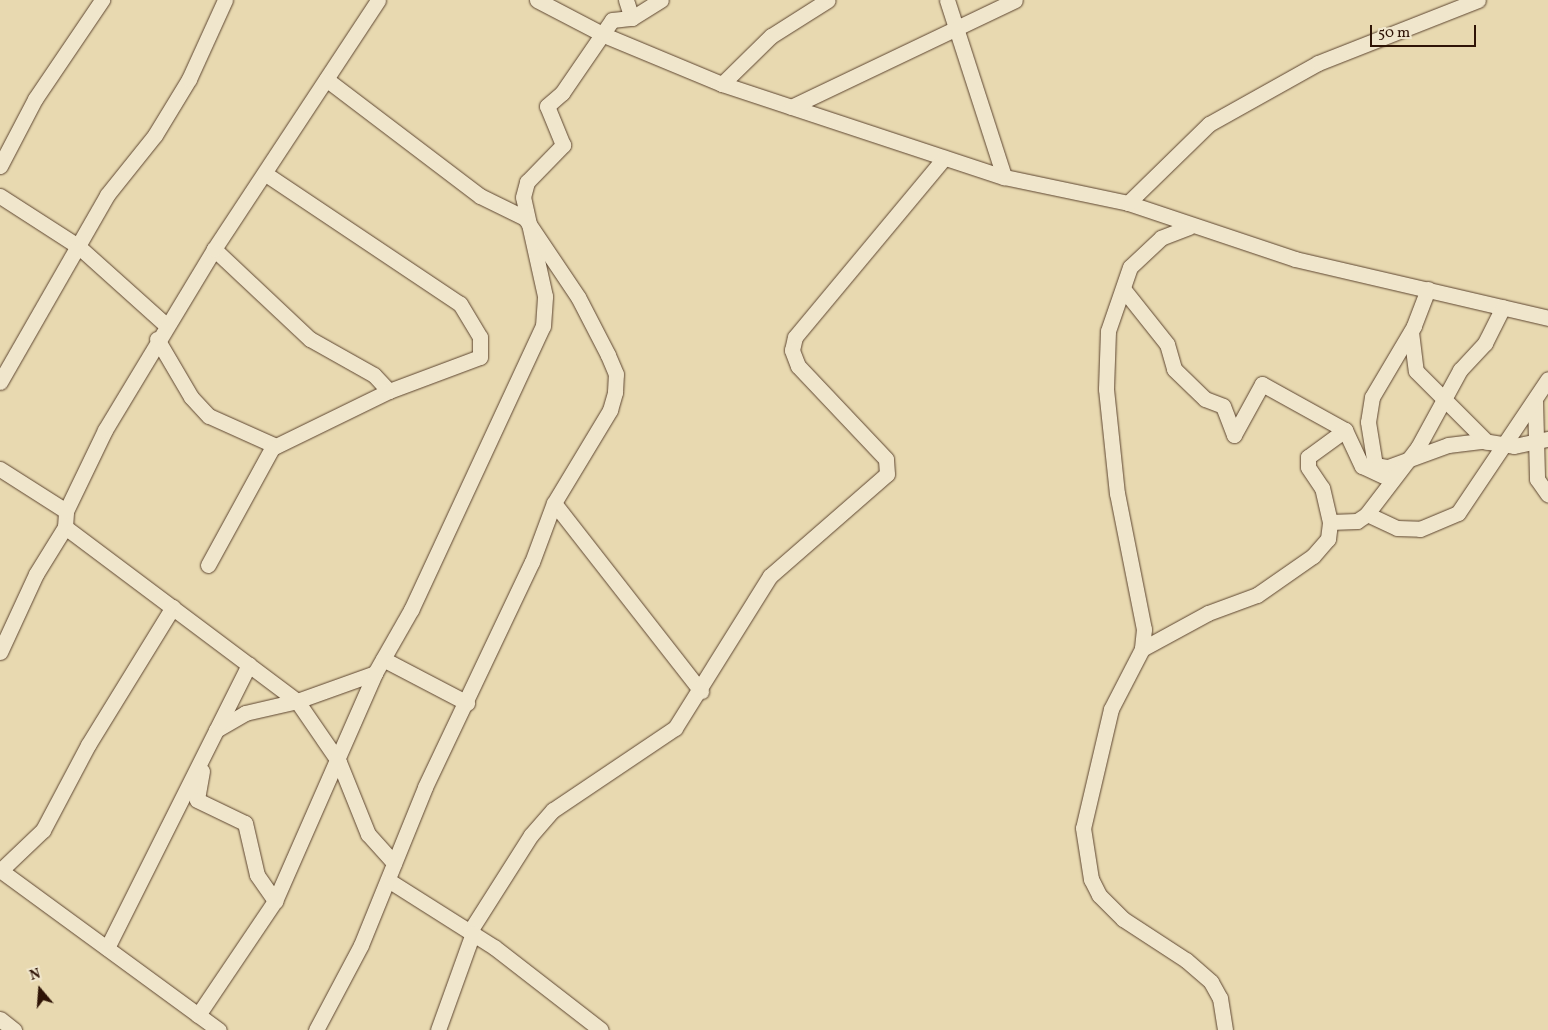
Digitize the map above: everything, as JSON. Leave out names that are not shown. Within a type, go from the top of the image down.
[{"type":"street","points":[[0,166],[35,99],[102,0]]},
{"type":"street","points":[[2,374],[79,247],[107,195],[155,135],[185,87],[225,0]]},
{"type":"street","points":[[0,652],[36,574],[66,527],[66,511],[105,430],[157,339],[214,249],[266,175],[378,0]]},
{"type":"street","points":[[537,0],[604,35],[722,84],[1004,177],[1128,203],[1189,227],[1295,259],[1548,318]]},
{"type":"street","points":[[626,0],[632,18]]},
{"type":"street","points":[[198,1015],[262,924],[275,901],[339,762],[375,673],[411,610],[543,326],[545,296],[524,218],[527,182],[562,145],[547,106],[562,94],[604,35],[612,20],[632,18],[661,0]]},
{"type":"street","points":[[722,84],[771,36],[828,0]]},
{"type":"street","points":[[947,0],[1004,177]]},
{"type":"street","points":[[791,107],[1015,0]]},
{"type":"street","points":[[1128,203],[1209,124],[1318,63],[1478,0]]},
{"type":"street","points":[[308,1030],[318,1026],[361,945],[394,864],[532,562],[554,503],[610,410],[616,374],[578,297],[524,218],[480,196],[326,79]]},
{"type":"street","points":[[438,1030],[472,932],[531,835],[553,810],[675,728],[702,691],[770,576],[887,474],[886,459],[798,366],[792,350],[795,337],[944,158]]},
{"type":"street","points":[[208,565],[276,446],[389,391],[480,357],[480,337],[460,304],[425,277],[266,175]]},
{"type":"street","points":[[0,196],[79,247],[166,324]]},
{"type":"street","points":[[1189,227],[1148,247],[1130,266],[1124,290],[1108,331],[1106,389],[1117,493],[1141,606],[1142,649],[1111,709],[1090,789],[1083,828],[1090,879],[1099,895],[1123,919],[1186,960],[1212,982],[1220,998],[1225,1030]]},
{"type":"street","points":[[214,249],[310,339],[374,375],[389,391]]},
{"type":"street","points":[[1124,290],[1167,344],[1174,369],[1205,398],[1224,406],[1234,435],[1262,384],[1345,430],[1362,466],[1393,480]]},
{"type":"street","points":[[1428,290],[1411,330],[1372,397],[1368,422],[1375,465],[1388,466],[1448,445],[1487,442],[1506,445],[1541,441]]},
{"type":"street","points":[[1330,522],[1357,521],[1367,514],[1409,459],[1446,398],[1460,370],[1485,343],[1503,307]]},
{"type":"street","points":[[1411,330],[1416,371],[1446,398],[1487,442]]},
{"type":"street","points":[[157,339],[191,397],[209,416],[276,446]]},
{"type":"street","points":[[1367,514],[1397,528],[1429,529],[1458,513],[1480,474],[1506,445],[1511,430],[1535,400],[1548,379]]},
{"type":"street","points":[[1535,400],[1541,441],[1537,480],[1548,496]]},
{"type":"street","points":[[1142,649],[1208,613],[1257,595],[1301,567],[1328,539],[1330,522],[1322,488],[1308,468],[1308,457],[1345,430]]},
{"type":"street","points":[[0,468],[66,511]]},
{"type":"street","points":[[554,503],[702,691]]},
{"type":"street","points":[[66,527],[297,701],[339,762],[368,834],[394,864]]},
{"type":"street","points":[[173,607],[88,745],[43,830],[0,870],[219,1030]]},
{"type":"street","points":[[384,659],[467,703]]},
{"type":"street","points":[[107,948],[249,665]]},
{"type":"street","points":[[216,730],[245,713],[297,701],[375,673]]},
{"type":"street","points":[[204,757],[197,800],[246,823],[264,887],[262,924]]},
{"type":"street","points":[[388,880],[494,947],[601,1030]]},
{"type":"street","points":[[264,887],[275,901]]},
{"type":"street","points":[[464,958],[494,947]]},
{"type":"street","points":[[0,1020],[14,1030]]}]
